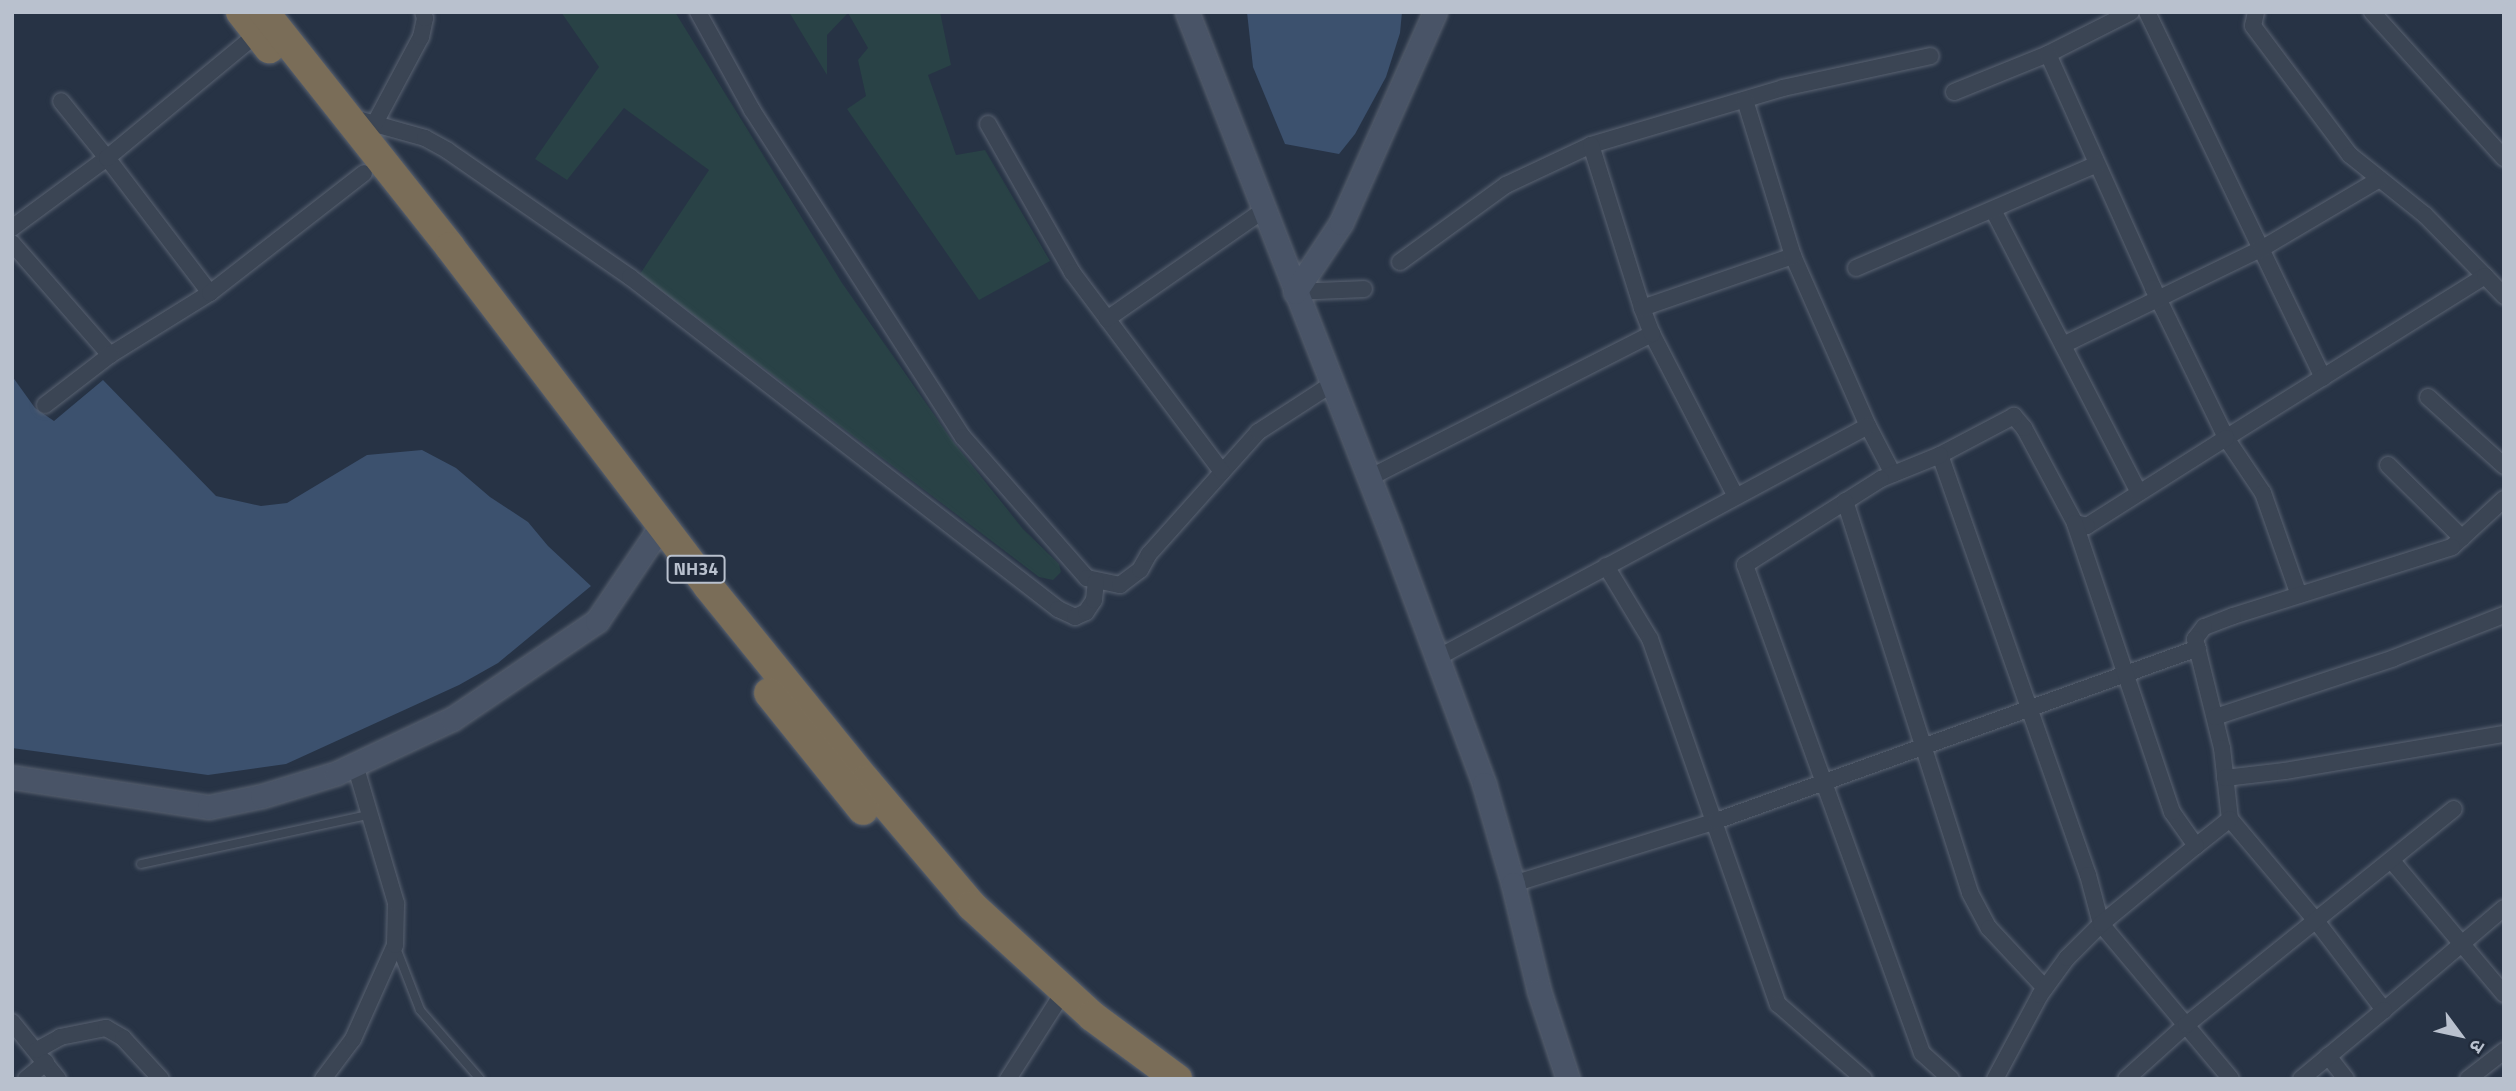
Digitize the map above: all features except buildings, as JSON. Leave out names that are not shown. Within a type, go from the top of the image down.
[{"type":"highway","name":"NH34","points":[[259,20],[343,115],[450,247],[656,531]]},
{"type":"highway","name":"NH34","points":[[259,20],[364,173],[656,531],[972,906],[1058,1000],[1142,1079]]},
{"type":"highway","name":"NH34","points":[[1058,1000],[1177,1079]]},
{"type":"street","points":[[375,123],[421,37],[425,18],[423,12]]},
{"type":"street","points":[[698,12],[752,110],[963,437],[1087,578],[1119,585],[1140,570],[1149,554],[1258,432],[1332,384]]},
{"type":"street","points":[[1187,12],[1369,478],[1484,785],[1513,884],[1539,991],[1568,1079]]},
{"type":"street","points":[[1296,292],[1341,223],[1435,12]]},
{"type":"street","points":[[1954,92],[2048,54],[2131,12]]},
{"type":"street","points":[[2147,12],[2323,378]]},
{"type":"street","points":[[2256,12],[2253,26],[2350,155],[2425,215],[2504,296]]},
{"type":"street","points":[[2372,12],[2501,148]]},
{"type":"street","points":[[12,228],[107,158],[259,20]]},
{"type":"street","points":[[2048,54],[2158,299],[2226,438],[2263,494],[2299,595]]},
{"type":"street","points":[[1400,262],[1506,185],[1591,145],[1783,88],[1931,56]]},
{"type":"street","points":[[1745,100],[1793,256],[1868,426],[1893,474]]},
{"type":"street","points":[[61,101],[209,293]]},
{"type":"street","points":[[343,115],[425,138],[448,151],[630,277],[1058,609],[1075,617],[1086,612],[1094,600],[1096,581]]},
{"type":"street","points":[[988,124],[1072,272],[1222,472]]},
{"type":"street","points":[[1591,145],[1652,334],[1735,495]]},
{"type":"street","points":[[1856,268],[2097,164]]},
{"type":"street","points":[[45,405],[110,355],[209,293],[364,173]]},
{"type":"street","points":[[2063,345],[2261,250],[2378,180]]},
{"type":"street","points":[[1107,319],[1264,210]]},
{"type":"street","points":[[1993,210],[2139,493]]},
{"type":"street","points":[[12,243],[110,355]]},
{"type":"street","points":[[1642,308],[1793,256]]},
{"type":"street","points":[[2075,523],[2087,526],[2485,276]]},
{"type":"street","points":[[1296,292],[1364,289]]},
{"type":"street","points":[[1369,478],[1652,334]]},
{"type":"street","points":[[2428,397],[2504,466]]},
{"type":"street","points":[[1951,1079],[1922,1053],[1745,565],[1845,501],[1893,474],[1940,455],[2014,416],[2024,428],[2075,523],[2123,674],[2172,812],[2196,846]]},
{"type":"street","points":[[1437,659],[1735,495],[1868,426]]},
{"type":"street","points":[[1940,455],[2088,875],[2101,924],[2231,1079]]},
{"type":"street","points":[[2388,465],[2462,538]]},
{"type":"street","points":[[2385,1010],[2318,922],[2230,819],[2215,716],[2194,639],[2204,627],[2452,547],[2504,499]]},
{"type":"street","points":[[1845,501],[1970,893],[1989,928],[2045,988]]},
{"type":"street","points":[[12,777],[209,807],[262,796],[355,765],[452,719],[597,621],[656,531]]},
{"type":"street","points":[[1606,566],[1650,639],[1716,821],[1765,974],[1778,1004],[1853,1075]]},
{"type":"street","points":[[2215,716],[2393,658],[2504,615]]},
{"type":"street","points":[[1513,884],[1716,821],[2027,707],[2198,648]]},
{"type":"street","points":[[2225,778],[2285,771],[2504,734]]},
{"type":"street","points":[[323,1079],[353,1039],[395,945],[396,903],[355,765]]},
{"type":"street","points":[[2126,1079],[2186,1025],[2318,922],[2454,809]]},
{"type":"street","points":[[1994,1079],[2045,988],[2067,958],[2101,924],[2230,819]]},
{"type":"street","points":[[2392,861],[2504,994]]},
{"type":"street","points":[[2301,1079],[2504,908]]},
{"type":"street","points":[[1008,1079],[1058,1000]]},
{"type":"street","points":[[12,1022],[58,1079]]},
{"type":"street","points":[[26,1079],[60,1037],[106,1028],[123,1038],[161,1079]]},
{"type":"street","points":[[2468,1079],[2504,1051]]},
{"type":"street","points":[[2328,1056],[2346,1079]]},
{"type":"lane","points":[[141,864],[368,815]]},
{"type":"lane","points":[[395,945],[420,1010],[480,1079]]},
{"type":"green space","points":[[561,12],[675,12],[842,283],[951,439],[1023,529],[1059,564],[1061,572],[1053,580],[1039,577],[640,274],[709,170],[624,108],[567,180],[535,159],[599,67]]},
{"type":"green space","points":[[789,12],[940,12],[951,65],[928,75],[956,155],[985,150],[1050,261],[979,300],[847,109],[866,96],[858,60],[868,48],[848,13],[827,35],[827,75]]},
{"type":"water","points":[[1247,12],[1402,12],[1400,33],[1386,77],[1355,134],[1339,154],[1285,144],[1253,67]]},
{"type":"water","points":[[12,376],[35,408],[54,421],[103,380],[216,496],[261,506],[287,503],[367,455],[422,450],[456,468],[490,497],[528,522],[548,546],[591,586],[498,663],[459,685],[286,764],[208,775],[12,748]]}]
